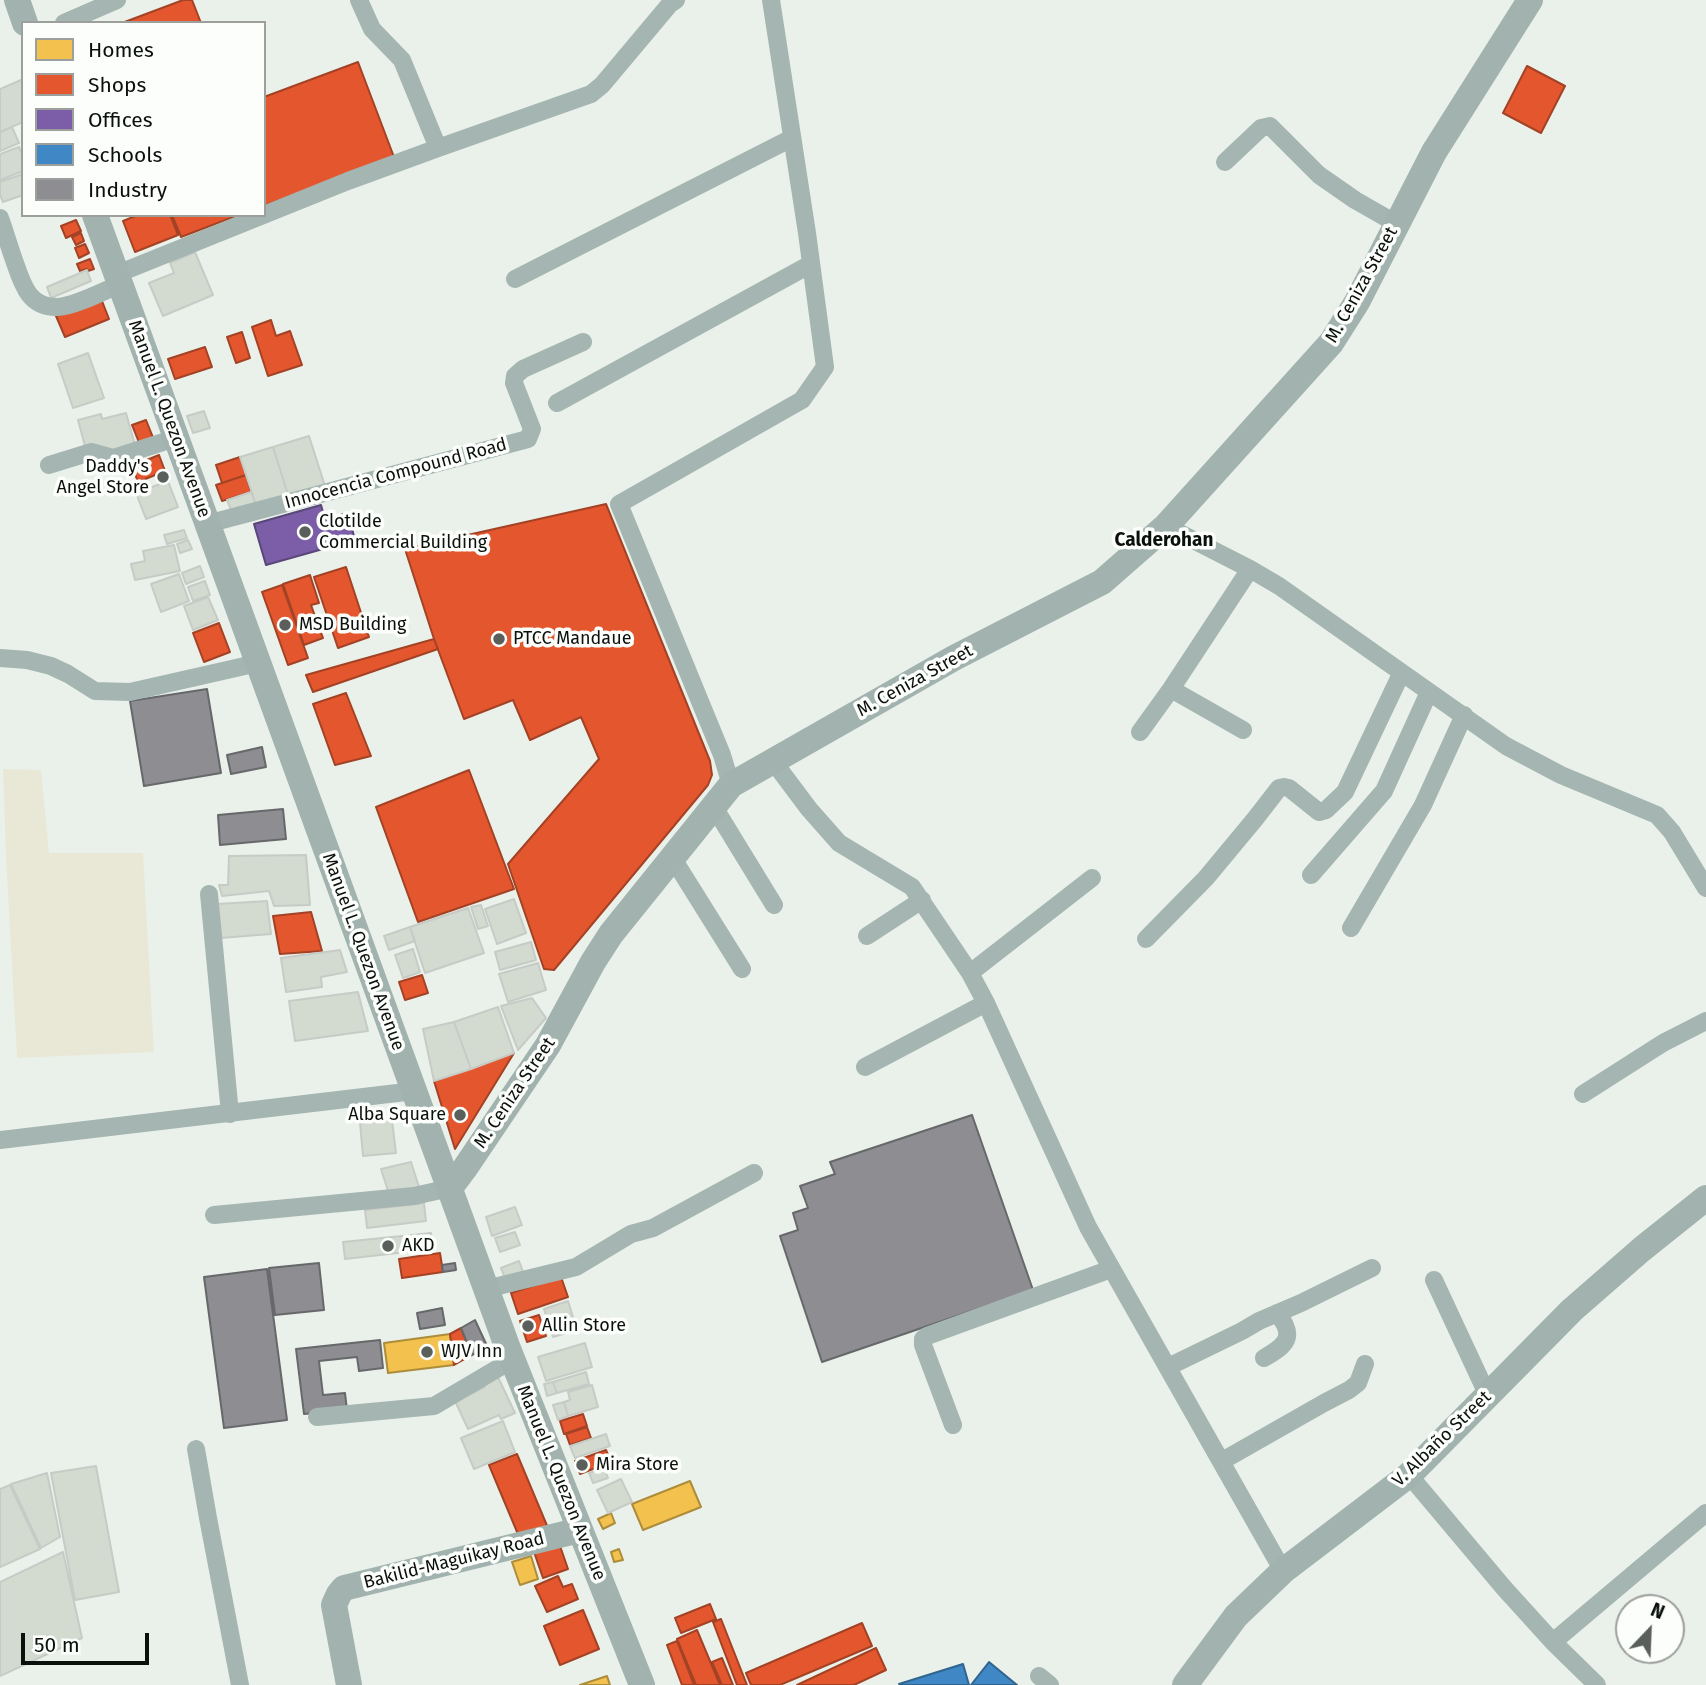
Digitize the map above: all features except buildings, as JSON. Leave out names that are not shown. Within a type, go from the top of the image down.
[{"type":"street","points":[[17,0],[24,21]]},
{"type":"street","points":[[69,21],[117,0]]},
{"type":"street","points":[[359,0],[372,29],[402,60],[438,148]]},
{"type":"street","points":[[266,216],[348,181],[590,94],[602,85],[676,0]]},
{"type":"street","points":[[731,786],[722,755],[619,504],[802,400],[825,367],[771,0]]},
{"type":"street","name":"M. Ceniza Street","points":[[450,1188],[548,1045],[611,934],[731,786],[954,658],[1102,582],[1166,526],[1331,343],[1357,302],[1434,152],[1530,0]]},
{"type":"street","points":[[1225,162],[1261,128],[1270,126],[1318,175],[1397,224]]},
{"type":"street","points":[[515,279],[792,138]]},
{"type":"street","name":"Manuel L. Quezon Avenue","points":[[96,217],[512,1360],[642,1685]]},
{"type":"street","points":[[0,218],[24,288],[31,298],[58,307],[71,304],[118,279],[264,217]]},
{"type":"street","points":[[556,403],[811,264]]},
{"type":"street","name":"Innocencia Compound Road","points":[[207,524],[528,439],[531,429],[514,383],[515,376],[523,369],[583,342]]},
{"type":"street","points":[[49,465],[92,452],[113,458],[176,439]]},
{"type":"street","points":[[1166,526],[1279,586],[1506,746],[1561,775],[1657,815],[1672,832],[1706,888]]},
{"type":"street","points":[[1140,732],[1250,569]]},
{"type":"street","points":[[0,658],[27,660],[51,666],[95,691],[130,692],[258,663]]},
{"type":"street","points":[[1146,939],[1206,877],[1279,788],[1289,788],[1319,812],[1326,810],[1345,792],[1401,674]]},
{"type":"street","points":[[1171,689],[1243,730]]},
{"type":"street","points":[[1311,875],[1384,790],[1429,692]]},
{"type":"street","points":[[1351,928],[1423,805],[1464,715]]},
{"type":"street","points":[[773,761],[839,843],[912,887],[970,973],[1088,1227],[1283,1571]]},
{"type":"street","points":[[714,807],[774,905]]},
{"type":"street","points":[[672,857],[742,969]]},
{"type":"street","points":[[970,973],[1092,878]]},
{"type":"street","points":[[209,894],[230,1114]]},
{"type":"street","points":[[867,936],[922,900]]},
{"type":"street","points":[[865,1068],[986,1003]]},
{"type":"street","points":[[1583,1094],[1662,1043],[1706,1020]]},
{"type":"street","points":[[0,1140],[414,1091]]},
{"type":"street","points":[[486,1289],[576,1267],[631,1234],[653,1228],[754,1173]]},
{"type":"street","points":[[214,1215],[414,1196],[450,1188]]},
{"type":"street","name":"V. Albaño Street","points":[[1185,1685],[1236,1616],[1283,1571],[1409,1475],[1572,1310],[1706,1198]]},
{"type":"street","points":[[1168,1367],[1372,1268]]},
{"type":"street","points":[[953,1425],[923,1339],[1111,1269]]},
{"type":"street","points":[[1434,1280],[1488,1396]]},
{"type":"street","points":[[1264,1357],[1282,1347],[1288,1336],[1286,1324],[1277,1313]]},
{"type":"street","points":[[317,1416],[434,1406],[512,1360]]},
{"type":"street","points":[[1222,1461],[1349,1391],[1357,1382],[1365,1364]]},
{"type":"street","points":[[196,1448],[240,1685]]},
{"type":"street","points":[[1409,1475],[1504,1588],[1597,1685]]},
{"type":"street","points":[[1553,1642],[1706,1513]]},
{"type":"street","name":"Bakilid-Maguikay Road","points":[[349,1685],[334,1605],[344,1588],[580,1530]]},
{"type":"green space","points":[[3,769],[41,770],[49,853],[143,853],[154,1052],[17,1058]]},
{"type":"place","name":"Daddy's Angel Store","points":[[163,477]]},
{"type":"place","name":"Clotilde Commercial Building","points":[[305,532]]},
{"type":"place","name":"MSD Building","points":[[285,625]]},
{"type":"place","name":"PTCC Mandaue","points":[[499,639]]},
{"type":"place","name":"Alba Square","points":[[460,1115]]},
{"type":"place","name":"AKD","points":[[388,1246]]},
{"type":"place","name":"Allin Store","points":[[528,1326]]},
{"type":"place","name":"WJV Inn","points":[[427,1352]]},
{"type":"place","name":"Mira Store","points":[[582,1465]]},
{"type":"district","name":"Calderohan","points":[[1164,541]]}]
